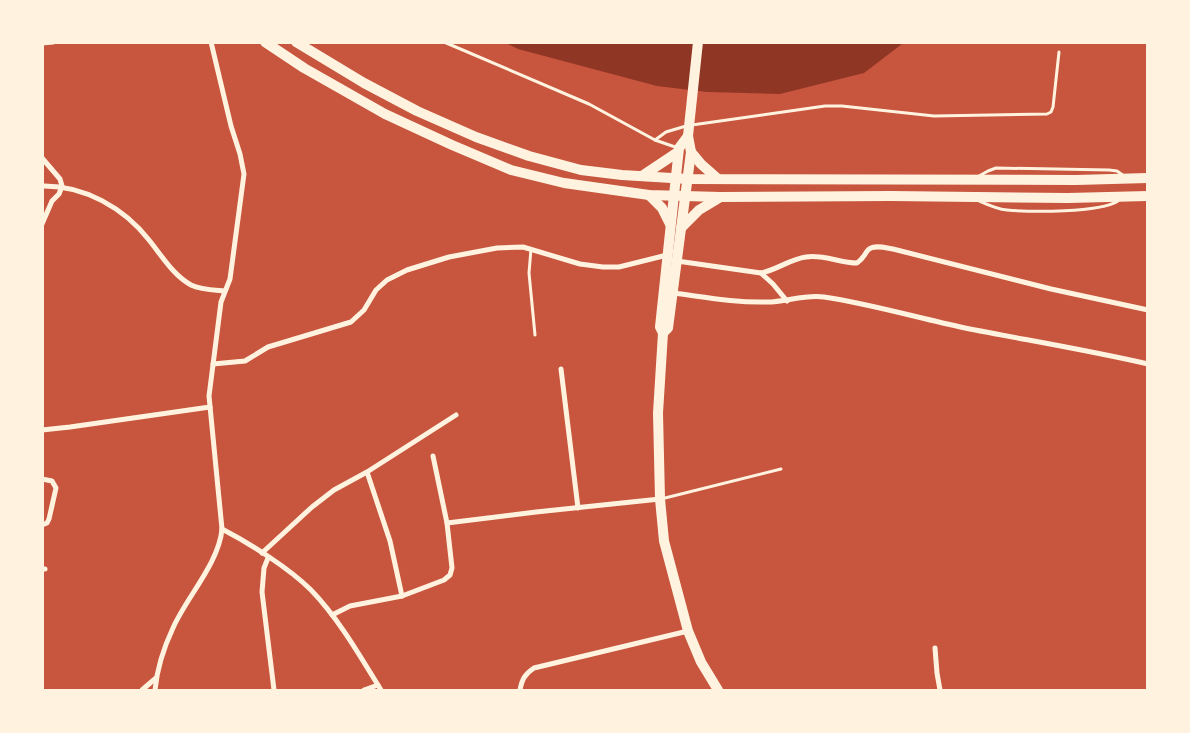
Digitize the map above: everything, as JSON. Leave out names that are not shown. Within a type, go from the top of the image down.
[{"type":"highway","points":[[265,42],[304,68],[385,114],[511,170],[564,183],[649,195],[673,196],[1068,198],[1148,196]]},
{"type":"highway","points":[[296,42],[364,84],[476,137],[529,156],[581,170],[675,179],[975,180],[1148,178]]},
{"type":"highway","points":[[698,42],[688,134],[691,152],[686,196],[676,227],[660,327],[663,333],[658,413],[660,499],[664,541],[688,631],[701,662],[718,690]]},
{"type":"highway","points":[[641,177],[678,150],[688,134]]},
{"type":"highway","points":[[676,227],[673,196],[678,150]]},
{"type":"highway","points":[[691,152],[718,179]]},
{"type":"highway","points":[[649,195],[662,208],[676,227]]},
{"type":"highway","points":[[676,227],[720,197]]},
{"type":"highway","points":[[663,333],[668,328],[672,292],[672,258]]},
{"type":"street","points":[[42,43],[53,42]]},
{"type":"street","points":[[155,690],[156,677],[173,627],[196,590],[218,547],[222,529],[209,396],[220,308],[230,280],[244,174],[211,42]]},
{"type":"street","points":[[42,158],[60,179],[62,186],[59,194],[52,201],[42,224]]},
{"type":"street","points":[[42,186],[62,186],[101,200],[124,214],[139,227],[179,277],[192,286],[207,290],[225,291]]},
{"type":"street","points":[[213,364],[245,361],[268,347],[351,322],[364,310],[376,290],[387,280],[407,270],[426,263],[512,246],[523,246],[580,264],[603,267],[672,258],[761,274],[773,271],[804,257],[813,256],[857,263],[862,260],[868,250],[878,247],[1148,310]]},
{"type":"street","points":[[761,274],[773,284],[787,301]]},
{"type":"street","points":[[672,292],[748,302],[787,301],[812,296],[823,297],[882,308],[964,328],[1097,352],[1148,364]]},
{"type":"street","points":[[561,370],[578,508]]},
{"type":"street","points":[[42,430],[210,407]]},
{"type":"street","points":[[262,554],[324,497],[456,415]]},
{"type":"street","points":[[332,614],[350,606],[402,596],[444,580],[450,575],[452,568],[447,524],[433,456]]},
{"type":"street","points":[[367,472],[390,541],[402,596]]},
{"type":"street","points":[[42,479],[52,481],[56,488],[49,519],[47,523],[42,525]]},
{"type":"street","points":[[447,524],[660,499]]},
{"type":"street","points":[[222,529],[240,538],[300,580],[332,614],[381,690]]},
{"type":"street","points":[[268,558],[264,568],[262,592],[274,690]]},
{"type":"street","points":[[520,690],[523,678],[534,668],[688,631]]},
{"type":"street","points":[[934,648],[940,690]]},
{"type":"street","points":[[142,690],[156,677]]},
{"type":"street","points":[[364,690],[378,685]]},
{"type":"lane","points":[[444,42],[589,104],[678,150]]},
{"type":"lane","points":[[656,140],[666,132],[674,129],[825,106],[842,106],[934,116],[1047,114],[1051,112],[1053,107],[1059,52]]},
{"type":"lane","points":[[531,249],[529,273],[535,335]]},
{"type":"lane","points":[[660,499],[782,469]]},
{"type":"shaded area","points":[[506,43],[903,43],[864,73],[780,94],[707,92],[657,86],[518,49]]}]
